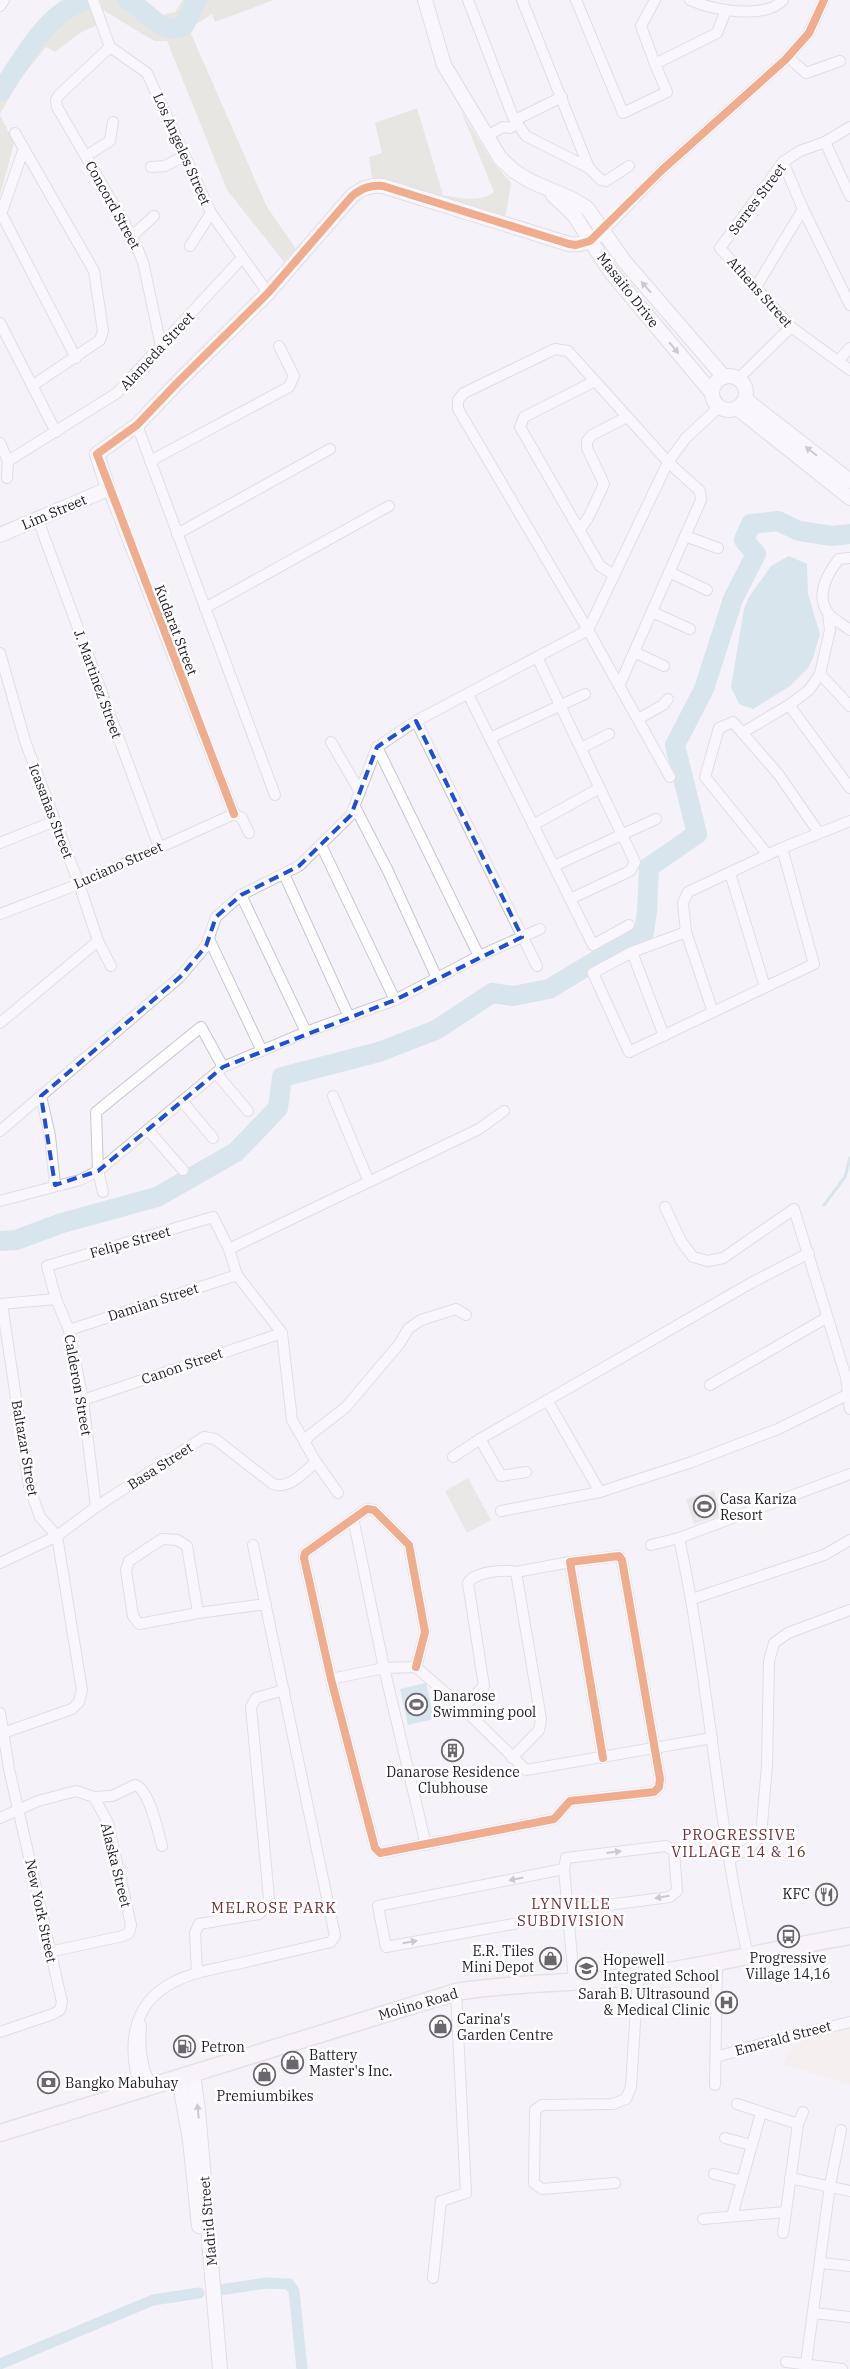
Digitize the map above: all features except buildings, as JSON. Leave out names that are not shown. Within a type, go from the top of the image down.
[{"type":"main road","name":"Molino Road","points":[[0,2133],[456,1992],[498,1985],[638,1976],[716,1963],[850,1936]]},
{"type":"street","points":[[0,6],[4,0]]},
{"type":"street","name":"Masaito Drive","points":[[425,0],[444,65],[485,137],[500,158],[514,171],[545,189],[572,199],[587,208],[624,261],[731,378]]},
{"type":"street","points":[[468,0],[515,120],[526,136],[589,168],[601,180],[606,181],[629,166]]},
{"type":"street","points":[[522,0],[589,168]]},
{"type":"street","points":[[576,0],[623,113],[667,92],[640,26],[655,0]]},
{"type":"street","points":[[690,0],[726,10],[750,11],[776,6],[782,0]]},
{"type":"street","points":[[275,795],[137,425],[179,380],[268,293],[352,196],[362,188],[372,185],[383,186],[569,244],[576,245],[590,241],[603,231],[662,170],[788,57],[809,33],[824,0]]},
{"type":"street","points":[[95,5],[110,47]]},
{"type":"street","points":[[656,64],[717,33],[726,10]]},
{"type":"street","name":"Concord Street","points":[[110,47],[59,95],[56,100],[57,107],[132,236],[143,262],[161,346]]},
{"type":"street","name":"Los Angeles Street","points":[[110,47],[147,72],[211,213],[268,293]]},
{"type":"street","points":[[788,57],[806,73],[840,61]]},
{"type":"street","points":[[485,137],[503,127],[510,128],[515,120],[562,97]]},
{"type":"street","points":[[86,156],[110,141],[113,122]]},
{"type":"street","name":"Serres Street","points":[[720,248],[783,162],[800,151],[825,142],[850,128]]},
{"type":"street","points":[[15,133],[94,271],[103,336],[76,358],[32,386]]},
{"type":"street","points":[[825,142],[850,196]]},
{"type":"street","points":[[24,148],[1,216],[76,358]]},
{"type":"street","points":[[151,167],[165,166],[184,156]]},
{"type":"street","points":[[783,162],[803,209],[850,305]]},
{"type":"street","name":"Masaito Drive","points":[[545,189],[574,215],[610,272],[712,393]]},
{"type":"street","points":[[756,286],[803,209]]},
{"type":"street","points":[[190,246],[211,213]]},
{"type":"street","points":[[132,236],[154,216]]},
{"type":"street","name":"Athens Street","points":[[720,248],[792,328],[850,370]]},
{"type":"street","name":"Alameda Street","points":[[8,461],[117,393],[242,258]]},
{"type":"street","points":[[0,323],[56,432]]},
{"type":"street","points":[[731,378],[746,390],[741,404],[728,410],[719,407],[712,398],[715,382],[731,378],[792,328]]},
{"type":"street","points":[[150,461],[289,387],[294,376],[279,346]]},
{"type":"street","points":[[620,686],[701,500],[700,491],[668,462],[568,351],[555,348],[464,393],[458,400],[458,408],[588,630],[670,777]]},
{"type":"street","points":[[838,361],[850,348]]},
{"type":"street","points":[[595,381],[524,417],[520,427],[600,566],[614,575]]},
{"type":"street","points":[[741,404],[850,480]]},
{"type":"street","points":[[741,404],[850,498]]},
{"type":"street","points":[[0,1131],[180,977],[206,946],[216,917],[241,895],[299,866],[352,815],[377,747],[416,721],[588,630],[668,462],[686,438],[719,407]]},
{"type":"street","points":[[580,530],[589,516],[604,484],[587,448],[587,442],[592,435],[628,417]]},
{"type":"street","name":"Kudarat Street","points":[[137,425],[96,454],[234,814],[242,818],[249,833]]},
{"type":"street","points":[[0,443],[8,461],[8,478]]},
{"type":"street","points":[[178,534],[330,449]]},
{"type":"street","name":"Lim Street","points":[[0,535],[108,489]]},
{"type":"street","points":[[205,608],[389,506]]},
{"type":"street","name":"J. Martinez Street","points":[[38,520],[159,847]]},
{"type":"street","points":[[685,536],[718,548]]},
{"type":"street","points":[[742,732],[788,705],[809,690],[820,674],[830,630],[828,613],[823,598],[827,574],[839,559],[850,558]]},
{"type":"street","points":[[669,572],[707,590]]},
{"type":"street","points":[[652,612],[690,628]]},
{"type":"street","points":[[828,613],[850,630]]},
{"type":"street","points":[[634,652],[664,666]]},
{"type":"street","name":"Icasañas Street","points":[[0,653],[25,741],[79,884],[98,941],[110,966]]},
{"type":"street","points":[[536,657],[636,862],[634,868],[570,899]]},
{"type":"street","points":[[820,674],[850,706]]},
{"type":"street","points":[[468,694],[593,945],[629,926]]},
{"type":"street","points":[[490,738],[585,694]]},
{"type":"street","points":[[638,719],[663,705],[668,699]]},
{"type":"street","points":[[788,705],[850,788]]},
{"type":"street","points":[[416,721],[537,966]]},
{"type":"street","points":[[768,855],[706,777],[719,728],[733,722],[779,775],[819,833]]},
{"type":"street","points":[[581,748],[609,734]]},
{"type":"street","points":[[331,742],[360,792]]},
{"type":"street","points":[[377,747],[479,956]]},
{"type":"street","points":[[533,825],[600,788]]},
{"type":"street","points":[[355,806],[388,871],[437,978]]},
{"type":"street","name":"Luciano Street","points":[[0,914],[79,884],[234,814]]},
{"type":"street","points":[[554,866],[656,819]]},
{"type":"street","points":[[0,843],[55,821]]},
{"type":"street","points":[[713,1012],[686,932],[683,903],[688,892],[782,848],[850,821]]},
{"type":"street","points":[[321,845],[395,1000]]},
{"type":"street","points":[[686,932],[632,952],[593,973],[630,1052],[814,964],[782,848]]},
{"type":"street","points":[[730,873],[765,987]]},
{"type":"street","points":[[284,874],[350,1017]]},
{"type":"street","points":[[241,895],[306,1032]]},
{"type":"street","points":[[0,1201],[55,1185],[80,1180],[98,1172],[219,1070],[306,1032],[395,1000],[479,956],[522,938],[540,928]]},
{"type":"street","points":[[209,939],[262,1051]]},
{"type":"street","points":[[0,1023],[98,941]]},
{"type":"street","points":[[632,952],[664,1036]]},
{"type":"street","points":[[103,1192],[98,1172],[96,1112],[201,1027],[219,1070],[248,1110]]},
{"type":"street","points":[[41,1096],[50,1136],[55,1185]]},
{"type":"street","points":[[333,1096],[369,1182]]},
{"type":"street","points":[[182,1101],[213,1138]]},
{"type":"street","points":[[338,1493],[316,1462],[292,1420],[282,1333],[237,1275],[229,1249],[479,1129],[504,1110]]},
{"type":"street","points":[[148,1130],[183,1170]]},
{"type":"street","points":[[665,1207],[681,1241],[693,1257],[708,1261],[723,1258],[794,1209],[846,1378],[850,1409]]},
{"type":"street","name":"Felipe Street","points":[[47,1266],[213,1217],[229,1249]]},
{"type":"street","points":[[453,1457],[480,1439],[751,1283],[809,1253]]},
{"type":"street","name":"Calderon Street","points":[[47,1266],[56,1299],[69,1330],[83,1400],[96,1507]]},
{"type":"street","name":"Damian Street","points":[[69,1330],[237,1275]]},
{"type":"street","points":[[1,1304],[56,1299]]},
{"type":"street","name":"Baltazar Street","points":[[1,1304],[29,1486],[40,1517],[57,1536]]},
{"type":"street","points":[[302,1439],[346,1407],[400,1343],[408,1329],[416,1323],[456,1310],[466,1315]]},
{"type":"street","points":[[710,1385],[826,1318]]},
{"type":"street","name":"Canon Street","points":[[83,1400],[282,1333]]},
{"type":"street","points":[[501,1512],[600,1492],[692,1462],[778,1429],[849,1394]]},
{"type":"street","points":[[547,1400],[600,1492]]},
{"type":"street","name":"Basa Street","points":[[0,1563],[57,1536],[96,1507],[204,1437],[215,1439],[273,1484],[280,1486],[287,1485],[316,1462]]},
{"type":"street","points":[[480,1439],[501,1476],[526,1472]]},
{"type":"street","points":[[652,1545],[679,1538],[850,1474]]},
{"type":"street","points":[[416,1667],[425,1632],[409,1545],[374,1510],[364,1510],[304,1556],[331,1679],[375,1848],[382,1854],[554,1819],[570,1801],[654,1792],[661,1783],[621,1558],[613,1555],[516,1572],[509,1570],[474,1577],[468,1583],[484,1686],[463,1708]]},
{"type":"street","points":[[353,1518],[384,1668],[426,1845]]},
{"type":"street","points":[[2,1727],[72,1709],[79,1702],[82,1690],[57,1536]]},
{"type":"street","points":[[679,1538],[692,1599],[730,1859],[748,1956]]},
{"type":"street","points":[[198,1613],[186,1546],[177,1540],[162,1539],[129,1561],[126,1570],[133,1616],[139,1624],[198,1613],[266,1604]]},
{"type":"street","points":[[692,1599],[824,1555],[850,1540]]},
{"type":"street","points":[[146,2088],[132,2058],[133,2034],[147,2005],[162,1989],[173,1982],[197,1974],[331,1942],[335,1936],[253,1545]]},
{"type":"street","points":[[570,1562],[603,1758]]},
{"type":"street","points":[[512,1758],[539,1730],[541,1719],[516,1572]]},
{"type":"street","points":[[730,1859],[750,1848],[761,1835],[767,1766],[769,1661],[774,1643],[788,1633],[850,1610]]},
{"type":"street","points":[[331,1679],[384,1668],[416,1667],[463,1708],[522,1768],[528,1770],[712,1738]]},
{"type":"street","points":[[197,1974],[195,1933],[199,1924],[259,1914],[267,1907],[269,1898],[251,1707],[256,1698],[284,1690]]},
{"type":"street","name":"New York Street","points":[[0,1713],[9,1769],[62,2002],[60,2010],[0,2032]]},
{"type":"street","points":[[0,1818],[38,1801],[76,1791],[94,1797],[112,1796],[135,1785],[147,1796],[162,1846]]},
{"type":"street","name":"Alaska Street","points":[[50,1952],[123,1936],[129,1933],[130,1925],[108,1823],[94,1797]]},
{"type":"street","points":[[564,1869],[378,1906],[386,1946],[568,1912],[670,1896],[678,1891],[674,1851],[666,1846],[566,1858],[564,1869],[568,1912],[574,1980]]},
{"type":"street","points":[[715,2085],[716,1963]]},
{"type":"street","points":[[615,2183],[542,2189],[538,2187],[534,2183],[535,2110],[542,2105],[613,2104],[626,2099],[631,2087],[638,1976]]},
{"type":"street","points":[[433,2278],[441,2202],[466,2193],[456,1992]]},
{"type":"street","name":"Emerald Street","points":[[716,2057],[838,2023],[850,2022]]},
{"type":"street","name":"Madrid Street","points":[[186,2076],[195,2140],[220,2369]]},
{"type":"street","points":[[738,2104],[798,2124]]},
{"type":"street","points":[[783,2233],[798,2124],[803,2112]]},
{"type":"street","points":[[732,2216],[761,2113]]},
{"type":"street","points":[[806,2364],[830,2186],[841,2130]]},
{"type":"street","points":[[725,2138],[751,2145]]},
{"type":"street","name":"Madrid Street","points":[[195,2140],[213,2369]]},
{"type":"street","points":[[714,2174],[742,2181]]},
{"type":"street","points":[[790,2178],[850,2191]]},
{"type":"street","points":[[703,2219],[785,2212]]},
{"type":"street","points":[[821,2262],[850,2266]]},
{"type":"street","points":[[814,2313],[850,2317]]},
{"type":"street","points":[[786,2362],[842,2369]]},
{"type":"highlighted area","points":[[416,721],[522,937],[395,1000],[223,1067],[98,1171],[55,1185],[41,1096],[180,977],[206,946],[216,917],[241,895],[299,866],[351,815],[377,747]]},
{"type":"shaded area","points":[[468,1478],[491,1520],[467,1533],[445,1491]]},
{"type":"shaded area","name":"Casa Kariza Resort","points":[[714,1491],[721,1515],[694,1524],[686,1499]]},
{"type":"shaded area","points":[[850,2026],[850,2085],[783,2064],[796,2038]]},
{"type":"green space","points":[[69,0],[88,0],[97,25],[80,33],[55,52],[46,47],[20,79],[0,114],[0,81],[53,11]]},
{"type":"green space","points":[[100,0],[135,0],[157,16],[175,12],[183,0],[274,0],[215,22],[212,14],[189,29],[267,207],[296,249],[284,262],[227,190],[167,41],[155,41],[103,10]]},
{"type":"green space","points":[[417,108],[443,195],[476,199],[483,198],[494,192],[461,111],[491,160],[511,183],[505,220],[386,181],[372,179],[369,157],[382,153],[375,123]]},
{"type":"green space","points":[[0,115],[14,143],[0,196]]},
{"type":"water","points":[[789,556],[807,564],[808,594],[820,634],[808,668],[790,686],[753,709],[739,704],[731,687],[744,609],[749,597],[771,566]]},
{"type":"water","name":"Danarose Swimming pool","points":[[426,1683],[434,1719],[408,1725],[400,1689]]},
{"type":"waterway","points":[[0,92],[26,52],[46,27],[57,16],[85,0]]},
{"type":"waterway","points":[[127,0],[154,21],[168,28],[184,26],[197,0]]},
{"type":"waterway","points":[[0,1241],[16,1240],[62,1223],[157,1197],[236,1152],[278,1108],[282,1077],[379,1052],[436,1030],[492,993],[513,996],[549,989],[644,932],[649,867],[697,834],[675,745],[704,689],[733,599],[756,554],[744,540],[751,524],[778,521],[799,531],[832,536],[850,534]]},
{"type":"waterway","points":[[824,1205],[845,1177],[850,1158]]},
{"type":"waterway","points":[[220,2290],[266,2283],[289,2284],[294,2291],[302,2369]]},
{"type":"waterway","points":[[0,2364],[153,2300],[199,2293]]},
{"type":"cycle path","points":[[234,814],[97,454],[137,425],[268,293],[352,196],[359,191],[374,186],[383,186],[569,244],[576,245],[590,241],[662,170],[785,60],[809,33],[824,0]]},
{"type":"cycle path","points":[[416,1667],[425,1632],[409,1545],[374,1510],[367,1509],[305,1553],[304,1558],[331,1679],[375,1848],[380,1853],[554,1819],[570,1801],[654,1792],[659,1787],[660,1779],[622,1560],[619,1556],[570,1562],[603,1758]]},
{"type":"place","name":"Casa Kariza Resort","points":[[704,1507]]},
{"type":"place","name":"Danarose Swimming pool","points":[[417,1704]]},
{"type":"place","name":"Danarose Residence Clubhouse","points":[[453,1750]]},
{"type":"place","name":"KFC","points":[[826,1894]]},
{"type":"place","name":"Progressive Village 14,16","points":[[788,1936]]},
{"type":"place","name":"E.R. Tiles Mini Depot","points":[[550,1959]]},
{"type":"place","name":"Hopewell Integrated School","points":[[587,1968]]},
{"type":"place","name":"Sarah B. Ultrasound & Medical Clinic","points":[[726,2002]]},
{"type":"place","name":"Carina's Garden Centre","points":[[441,2027]]},
{"type":"place","name":"Petron","points":[[185,2047]]},
{"type":"place","name":"Battery Master's Inc.","points":[[293,2063]]},
{"type":"place","name":"Premiumbikes","points":[[265,2074]]},
{"type":"place","name":"Bangko Mabuhay","points":[[49,2083]]},
{"type":"district","name":"PROGRESSIVE VILLAGE 14 & 16","points":[[739,1844]]},
{"type":"district","name":"MELROSE PARK","points":[[274,1908]]},
{"type":"district","name":"LYNVILLE SUBDIVISION","points":[[571,1912]]}]
